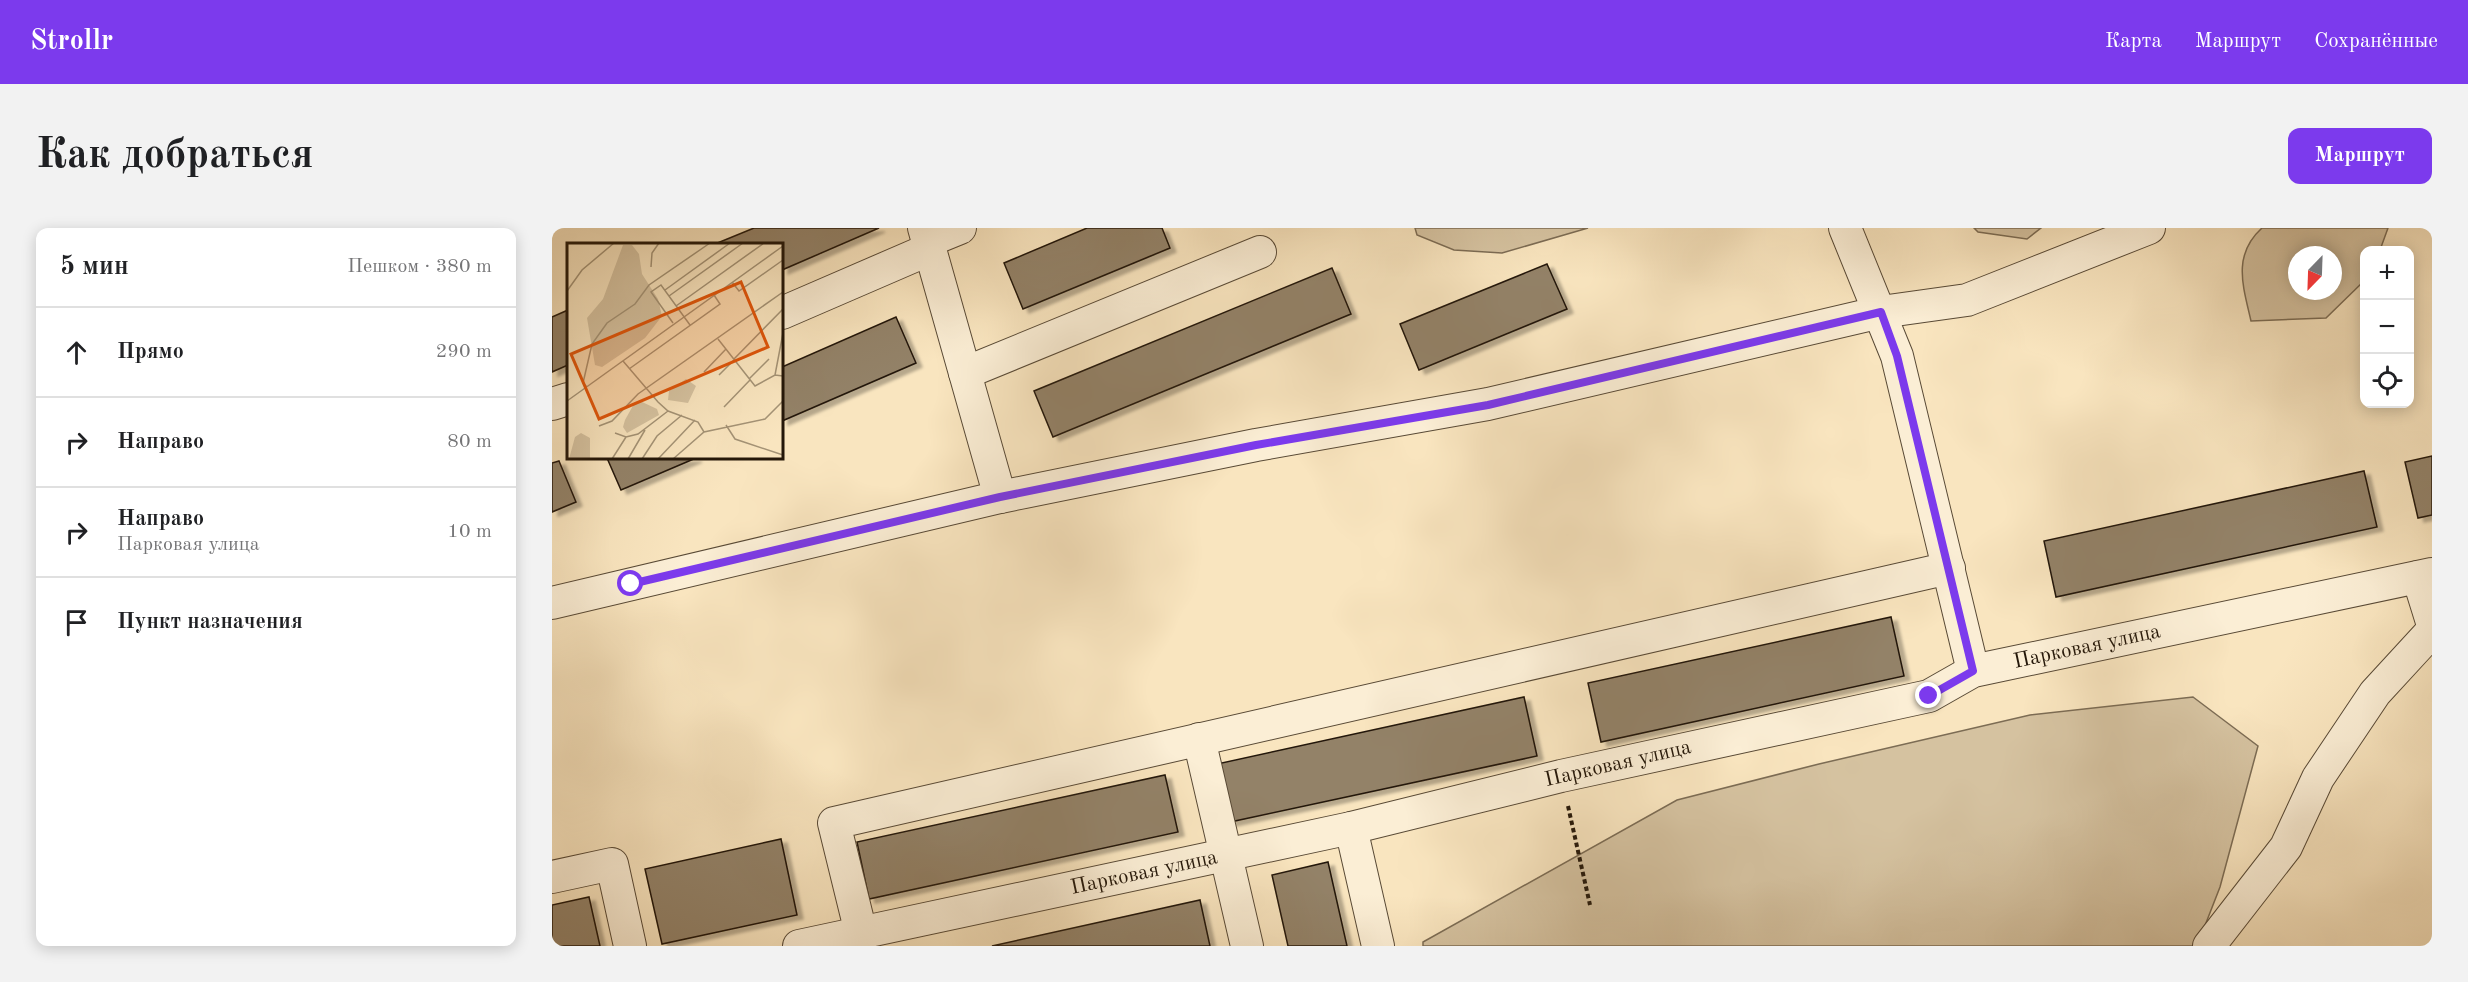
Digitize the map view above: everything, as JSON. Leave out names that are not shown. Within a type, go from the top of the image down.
[{"type":"street","points":[[783,312],[928,240],[960,228]]},
{"type":"street","points":[[1845,228],[1897,356],[1973,671]]},
{"type":"street","points":[[552,603],[1000,497],[1256,445],[1488,405],[1881,312],[1967,300],[2149,228]]},
{"type":"street","points":[[928,240],[1000,497]]},
{"type":"street","points":[[965,373],[1260,252]]},
{"type":"street","points":[[552,404],[567,399]]},
{"type":"street","points":[[861,933],[834,823],[1949,568]]},
{"type":"street","points":[[2425,576],[2432,622]]},
{"type":"street","name":"Парковая улица","points":[[799,946],[1226,856],[1351,828],[1561,776],[1929,696],[1973,671],[2425,576]]},
{"type":"street","points":[[2209,946],[2286,847],[2318,778],[2375,693],[2432,632]]},
{"type":"street","points":[[1199,739],[1247,946]]},
{"type":"street","points":[[1351,828],[1378,946]]},
{"type":"street","points":[[552,877],[612,864],[630,946]]},
{"type":"path","points":[[1561,776],[1590,905]]},
{"type":"shaded area","points":[[1415,228],[1588,228],[1502,253],[1454,250],[1417,235]]},
{"type":"shaded area","points":[[1974,228],[2041,228],[2027,239],[1978,232]]},
{"type":"shaded area","points":[[2262,228],[2388,228],[2381,246],[2360,246],[2360,285],[2326,318],[2251,321],[2242,272],[2246,249]]},
{"type":"shaded area","points":[[2193,697],[2258,746],[2220,887],[2197,946],[1423,946],[1423,942],[1677,800],[2030,715]]},
{"type":"building","points":[[754,228],[879,228],[783,270],[783,243],[717,243]]},
{"type":"building","points":[[1087,228],[1162,228],[1170,248],[1023,309],[1004,263]]},
{"type":"building","points":[[1547,264],[1567,309],[1419,370],[1400,324]]},
{"type":"building","points":[[1332,268],[1351,314],[1053,437],[1034,391]]},
{"type":"building","points":[[567,310],[567,365],[552,372],[552,317]]},
{"type":"building","points":[[896,317],[916,363],[783,421],[783,367]]},
{"type":"building","points":[[2432,456],[2432,515],[2418,518],[2405,462]]},
{"type":"building","points":[[607,459],[694,459],[621,490]]},
{"type":"building","points":[[559,461],[576,502],[552,512],[552,463]]},
{"type":"building","points":[[2364,471],[2377,527],[2056,597],[2044,541]]},
{"type":"building","points":[[1891,617],[1904,676],[1601,742],[1588,683]]},
{"type":"building","points":[[1524,697],[1537,756],[1230,822],[1217,764]]},
{"type":"building","points":[[1165,775],[1178,832],[869,899],[857,842]]},
{"type":"building","points":[[781,839],[797,915],[662,944],[645,869]]},
{"type":"building","points":[[1328,862],[1347,946],[1288,946],[1272,875]]},
{"type":"building","points":[[589,897],[600,946],[552,946],[552,905]]},
{"type":"building","points":[[1200,900],[1210,946],[992,946]]},
{"type":"route","points":[[631,584],[1000,497],[1256,445],[1488,405],[1881,312],[1897,356],[1973,671],[1929,696]]}]
